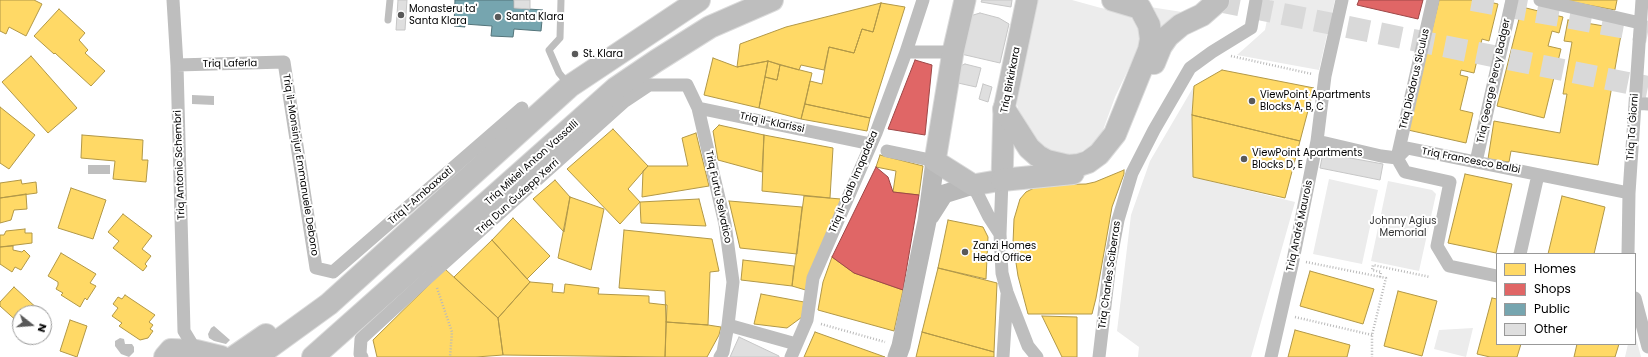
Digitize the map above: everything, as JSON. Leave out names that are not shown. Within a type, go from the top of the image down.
[{"type":"highway","points":[[256,357],[329,304],[570,86],[699,0]]},
{"type":"highway","name":"Triq Mikiel Anton Vassalli","points":[[314,357],[620,94],[656,61],[710,27],[772,0]]},
{"type":"highway","points":[[1004,110],[1029,148],[1038,156],[1047,161],[1068,166],[1079,165],[1088,162],[1099,154],[1115,134],[1149,50],[1151,39],[1149,25],[1140,8],[1113,0]]},
{"type":"highway","points":[[1002,180],[1069,174],[1086,170],[1100,161],[1119,139],[1127,126],[1161,46],[1168,36],[1181,25],[1202,15],[1216,0]]},
{"type":"highway","points":[[234,357],[304,310],[329,304]]},
{"type":"highway","points":[[168,353],[196,351],[221,357]]},
{"type":"main road","points":[[899,352],[927,221],[935,161],[953,52],[965,0]]},
{"type":"main road","name":"Triq Birkirkara","points":[[1002,180],[1004,110],[1027,0]]},
{"type":"main road","points":[[935,161],[973,185]]},
{"type":"main road","points":[[927,221],[944,194],[973,185],[1002,180]]},
{"type":"street","name":"Triq Antonio Schembri","points":[[173,0],[177,65],[184,331],[196,351]]},
{"type":"street","name":"Triq il-Qalb Imqaddsa","points":[[791,357],[807,320],[814,278],[871,144],[906,52],[923,0]]},
{"type":"street","name":"Triq Charles Sciberras","points":[[1098,357],[1116,227],[1132,172],[1154,130],[1190,68],[1212,52],[1251,28],[1256,0]]},
{"type":"street","name":"Triq André Maurois","points":[[1271,357],[1317,140],[1325,76],[1342,0]]},
{"type":"street","name":"Triq Diodorus Siculus","points":[[1397,158],[1433,0]]},
{"type":"street","name":"Triq George Percy Badger","points":[[1476,162],[1512,0]]},
{"type":"street","points":[[1540,0],[1640,24]]},
{"type":"street","name":"Triq Ta' Ġiorni","points":[[1628,253],[1629,193],[1642,103],[1640,24],[1642,0]]},
{"type":"street","points":[[906,52],[953,52]]},
{"type":"street","name":"Triq Laferla","points":[[177,65],[284,62]]},
{"type":"street","name":"Triq il-Monsinjur Emmanuele Debono","points":[[284,62],[316,268]]},
{"type":"street","name":"Triq Dun Ǵuźepp Xerri","points":[[362,357],[360,354],[361,339],[432,274],[620,94],[649,85],[687,85],[698,108]]},
{"type":"street","name":"Triq l-Ambaxxati","points":[[316,268],[333,272],[522,108]]},
{"type":"street","name":"Triq il-Klarissi","points":[[698,108],[871,144]]},
{"type":"street","name":"Triq Furtu Selvatico","points":[[698,108],[725,224],[733,282],[728,325],[723,352],[720,357]]},
{"type":"street","points":[[1317,140],[1381,156],[1397,158],[1404,172],[1450,182],[1437,246],[1450,266],[1496,276]]},
{"type":"street","name":"Triq Francesco Balbi","points":[[1397,158],[1407,148],[1629,193]]},
{"type":"street","points":[[887,151],[935,161]]},
{"type":"street","points":[[1520,253],[1538,175]]},
{"type":"street","points":[[1002,180],[1000,234],[1002,273],[1007,292],[1028,346],[1036,357]]},
{"type":"street","points":[[973,185],[989,217],[1000,234]]},
{"type":"street","points":[[1003,357],[1007,292]]},
{"type":"street","points":[[1636,304],[1648,347]]},
{"type":"street","points":[[728,325],[796,344]]},
{"type":"street","points":[[168,353],[184,331]]},
{"type":"lane","points":[[388,20],[390,0]]},
{"type":"lane","points":[[561,0],[560,38],[549,50],[559,73],[570,86]]},
{"type":"path","points":[[1212,52],[1325,76]]},
{"type":"path","points":[[1293,259],[1386,278],[1372,335],[1372,357]]},
{"type":"path","points":[[1380,277],[1381,272],[1372,270],[1374,265],[1430,277]]},
{"type":"path","points":[[432,274],[452,332],[450,357]]},
{"type":"path","points":[[1280,314],[1372,335]]},
{"type":"path","points":[[807,320],[899,352]]},
{"type":"green space","points":[[1036,0],[1072,0],[1101,8],[1128,13],[1137,22],[1142,33],[1139,47],[1115,97],[1102,133],[1092,146],[1074,155],[1059,154],[1038,149],[1024,131],[1016,101]]},
{"type":"green space","points":[[1271,0],[1335,0],[1319,70],[1237,55],[1265,30]]},
{"type":"green space","points":[[1150,7],[1182,12],[1161,29]]},
{"type":"green space","points":[[1194,86],[1192,115],[1193,177],[1295,202],[1251,357],[1138,357],[1139,347],[1117,331],[1131,215],[1150,161]]},
{"type":"green space","points":[[1329,179],[1378,190],[1362,264],[1313,254]]},
{"type":"green space","name":"Johnny Agius Memorial","points":[[1388,181],[1432,190],[1436,194],[1419,271],[1371,261]]},
{"type":"green space","points":[[1473,328],[1466,357],[1434,349],[1439,330]]},
{"type":"green space","points":[[1636,338],[1641,357],[1625,357],[1628,345],[1636,345]]},
{"type":"shaded area","points":[[192,95],[214,96],[214,105],[192,104]]},
{"type":"shaded area","points":[[88,165],[110,165],[110,174],[88,174]]},
{"type":"shaded area","points":[[214,326],[230,340],[226,344],[209,338],[208,334]]},
{"type":"shaded area","points":[[120,338],[124,339],[125,344],[132,344],[134,347],[134,352],[129,357],[121,354],[115,346],[115,341]]},
{"type":"building: Homes","points":[[0,0],[34,0],[42,4],[26,36],[9,27],[6,34],[0,31]]},
{"type":"building: Homes","points":[[1439,0],[1481,0],[1498,4],[1489,41],[1482,39],[1474,73],[1461,70],[1460,75],[1468,77],[1460,110],[1473,113],[1466,143],[1408,130]]},
{"type":"building: Homes","points":[[1561,0],[1617,0],[1615,10]]},
{"type":"building: Homes","points":[[881,3],[905,7],[870,118],[805,104],[810,81],[822,84],[829,47],[854,53],[862,29],[873,32]]},
{"type":"building: Homes","points":[[881,3],[873,32],[862,29],[854,53],[829,47],[824,70],[801,65],[799,70],[768,61],[737,67],[740,44],[786,27]]},
{"type":"building: Homes","points":[[1522,7],[1563,17],[1559,33],[1552,31],[1548,46],[1561,49],[1544,118],[1497,106]]},
{"type":"building: Homes","points":[[59,9],[85,33],[79,40],[88,50],[85,53],[105,71],[91,86],[34,36]]},
{"type":"building: Homes","points":[[1568,20],[1622,29],[1598,165],[1511,151],[1509,162],[1488,159],[1494,121],[1560,133],[1567,94],[1563,94],[1572,42],[1564,41]]},
{"type":"building: Homes","points":[[31,56],[77,108],[48,133],[2,82]]},
{"type":"building: Homes","points":[[713,58],[737,67],[768,61],[759,108],[704,95]]},
{"type":"building: Homes","points":[[768,61],[780,65],[777,80],[765,77]]},
{"type":"building: Homes","points":[[780,65],[812,73],[801,119],[759,108],[765,77],[777,80]]},
{"type":"building: Homes","name":"ViewPoint Apartments Blocks A, B, C","points":[[1222,70],[1314,88],[1300,141],[1192,115],[1194,86]]},
{"type":"building: Homes","points":[[805,104],[870,118],[867,131],[801,119]]},
{"type":"building: Homes","points":[[0,107],[35,135],[9,169],[0,163]]},
{"type":"building: Homes","name":"ViewPoint Apartments Blocks D, E","points":[[1192,115],[1300,141],[1285,198],[1193,177]]},
{"type":"building: Homes","points":[[719,125],[764,135],[762,172],[718,160],[713,131]]},
{"type":"building: Homes","points":[[613,129],[648,166],[628,189],[640,202],[620,224],[567,169]]},
{"type":"building: Homes","points":[[696,133],[709,186],[642,197],[643,171],[648,166],[688,166],[682,138]]},
{"type":"building: Homes","points":[[82,135],[143,140],[142,160],[148,160],[146,182],[113,179],[115,161],[81,158]]},
{"type":"building: Homes","points":[[764,135],[833,148],[830,198],[762,191]]},
{"type":"building: Homes","points":[[880,155],[923,166],[919,195],[893,192],[896,171],[876,167]]},
{"type":"building: Homes","points":[[1124,170],[1124,174],[1112,207],[1092,314],[1028,314],[1018,276],[1013,243],[1014,219],[1020,199],[1026,192],[1040,185],[1086,184],[1095,182]]},
{"type":"building: Homes","points":[[1465,174],[1512,184],[1496,253],[1448,243]]},
{"type":"building: Homes","points":[[21,180],[22,184],[36,182],[37,193],[0,198],[0,183]]},
{"type":"building: Homes","points":[[555,180],[570,197],[564,232],[533,199]]},
{"type":"building: Homes","points":[[71,188],[106,200],[93,239],[58,228]]},
{"type":"building: Homes","points":[[26,194],[27,209],[14,210],[11,220],[0,223],[0,198]]},
{"type":"building: Homes","points":[[804,196],[841,199],[809,291],[792,286]]},
{"type":"building: Homes","points":[[1562,196],[1605,207],[1594,253],[1548,253]]},
{"type":"building: Homes","points":[[570,197],[604,209],[591,270],[558,258]]},
{"type":"building: Homes","points":[[699,199],[706,226],[641,223],[640,202]]},
{"type":"building: Homes","points":[[729,201],[802,207],[797,254],[740,248]]},
{"type":"building: Homes","points":[[123,214],[152,236],[142,249],[151,256],[145,264],[147,266],[143,271],[113,248],[119,241],[108,232]]},
{"type":"building: Homes","points":[[513,218],[550,256],[527,279],[492,240]]},
{"type":"building: Homes","name":"Zanzi Homes Head Office","points":[[948,220],[983,227],[988,237],[986,279],[938,268]]},
{"type":"building: Homes","points":[[25,229],[25,233],[32,233],[32,243],[0,247],[0,235],[4,235],[6,231]]},
{"type":"building: Homes","points":[[624,230],[712,239],[719,271],[710,272],[708,325],[666,322],[665,291],[619,288]]},
{"type":"building: Homes","points":[[492,240],[530,282],[498,318],[454,277]]},
{"type":"building: Homes","points":[[13,246],[13,250],[22,252],[24,250],[30,256],[21,270],[15,267],[12,272],[0,264],[0,247]]},
{"type":"building: Homes","points":[[61,253],[96,274],[90,283],[96,286],[87,300],[85,298],[80,307],[61,295],[63,293],[56,289],[58,282],[48,276]]},
{"type":"building: Homes","points":[[832,257],[854,273],[903,290],[894,331],[818,310],[823,282]]},
{"type":"building: Homes","points":[[743,260],[794,266],[792,286],[741,280]]},
{"type":"building: Homes","points":[[938,268],[997,283],[994,352],[922,332]]},
{"type":"building: Homes","points":[[445,269],[498,318],[503,355],[476,357],[377,357],[373,340]]},
{"type":"building: Homes","points":[[1310,271],[1374,289],[1363,324],[1300,306]]},
{"type":"building: Homes","points":[[530,282],[553,284],[552,292],[564,293],[565,284],[599,288],[598,294],[649,296],[649,303],[667,305],[665,357],[503,355],[498,318]]},
{"type":"building: Homes","points":[[14,287],[33,305],[12,305],[12,317],[0,306],[0,302]]},
{"type":"building: Homes","points":[[1398,291],[1437,301],[1422,356],[1384,346]]},
{"type":"building: Homes","points":[[761,294],[804,302],[802,317],[787,328],[754,324]]},
{"type":"building: Homes","points":[[125,295],[155,315],[149,322],[153,325],[150,329],[153,331],[148,338],[140,340],[119,326],[122,323],[112,316],[118,308],[113,304],[118,297],[122,299]]},
{"type":"building: Homes","points":[[1492,298],[1496,299],[1496,345],[1521,345],[1517,357],[1490,357],[1477,354]]},
{"type":"building: Homes","points":[[1042,316],[1077,317],[1077,357],[1062,357]]},
{"type":"building: Homes","points":[[70,320],[87,326],[77,357],[60,351]]},
{"type":"building: Homes","points":[[666,322],[721,327],[719,335],[707,357],[665,357]]},
{"type":"building: Homes","points":[[1295,330],[1350,345],[1347,357],[1288,357]]},
{"type":"building: Homes","points":[[815,332],[885,357],[804,357]]},
{"type":"building: Homes","points":[[922,332],[994,352],[994,357],[916,357]]},
{"type":"building: Homes","points":[[1577,345],[1619,345],[1615,357],[1574,357]]},
{"type":"building: Shops","points":[[1359,0],[1423,0],[1418,19],[1357,5]]},
{"type":"building: Shops","points":[[915,60],[932,65],[925,135],[888,129]]},
{"type":"building: Shops","points":[[876,167],[888,177],[893,192],[919,195],[903,290],[854,273],[832,257]]},
{"type":"building: Public","name":"Santa Klara","points":[[455,0],[514,0],[514,8],[543,10],[541,31],[514,29],[513,37],[491,36],[492,26],[464,24],[465,27],[454,26]]},
{"type":"building: Other","name":"Monasteru ta' Santa Klara","points":[[398,0],[407,0],[405,30],[396,30]]},
{"type":"building: Other","points":[[514,0],[530,0],[530,9],[514,8]]},
{"type":"building: Other","points":[[982,0],[1012,0],[1011,7],[981,2]]},
{"type":"building: Other","points":[[980,13],[999,18],[1009,24],[1000,63],[961,54],[970,16]]},
{"type":"building: Other","points":[[965,64],[981,68],[976,87],[958,83],[955,68]]},
{"type":"building: Other","points":[[983,84],[992,87],[988,102],[979,99]]},
{"type":"building: Other","points":[[1323,153],[1383,164],[1380,180],[1320,168]]},
{"type":"building: Other","points":[[739,337],[779,356],[779,357],[730,357]]},
{"type":"tunnel","points":[[1472,0],[1648,32]]},
{"type":"tunnel","points":[[1218,1],[1648,87]]},
{"type":"place","name":"Monasteru ta' Santa Klara","points":[[401,15]]},
{"type":"place","name":"Santa Klara","points":[[498,17]]},
{"type":"place","name":"St. Klara","points":[[575,54]]},
{"type":"place","name":"ViewPoint Apartments Blocks A, B, C","points":[[1252,101]]},
{"type":"place","name":"ViewPoint Apartments Blocks D, E","points":[[1244,159]]},
{"type":"place","name":"Zanzi Homes Head Office","points":[[965,252]]}]
